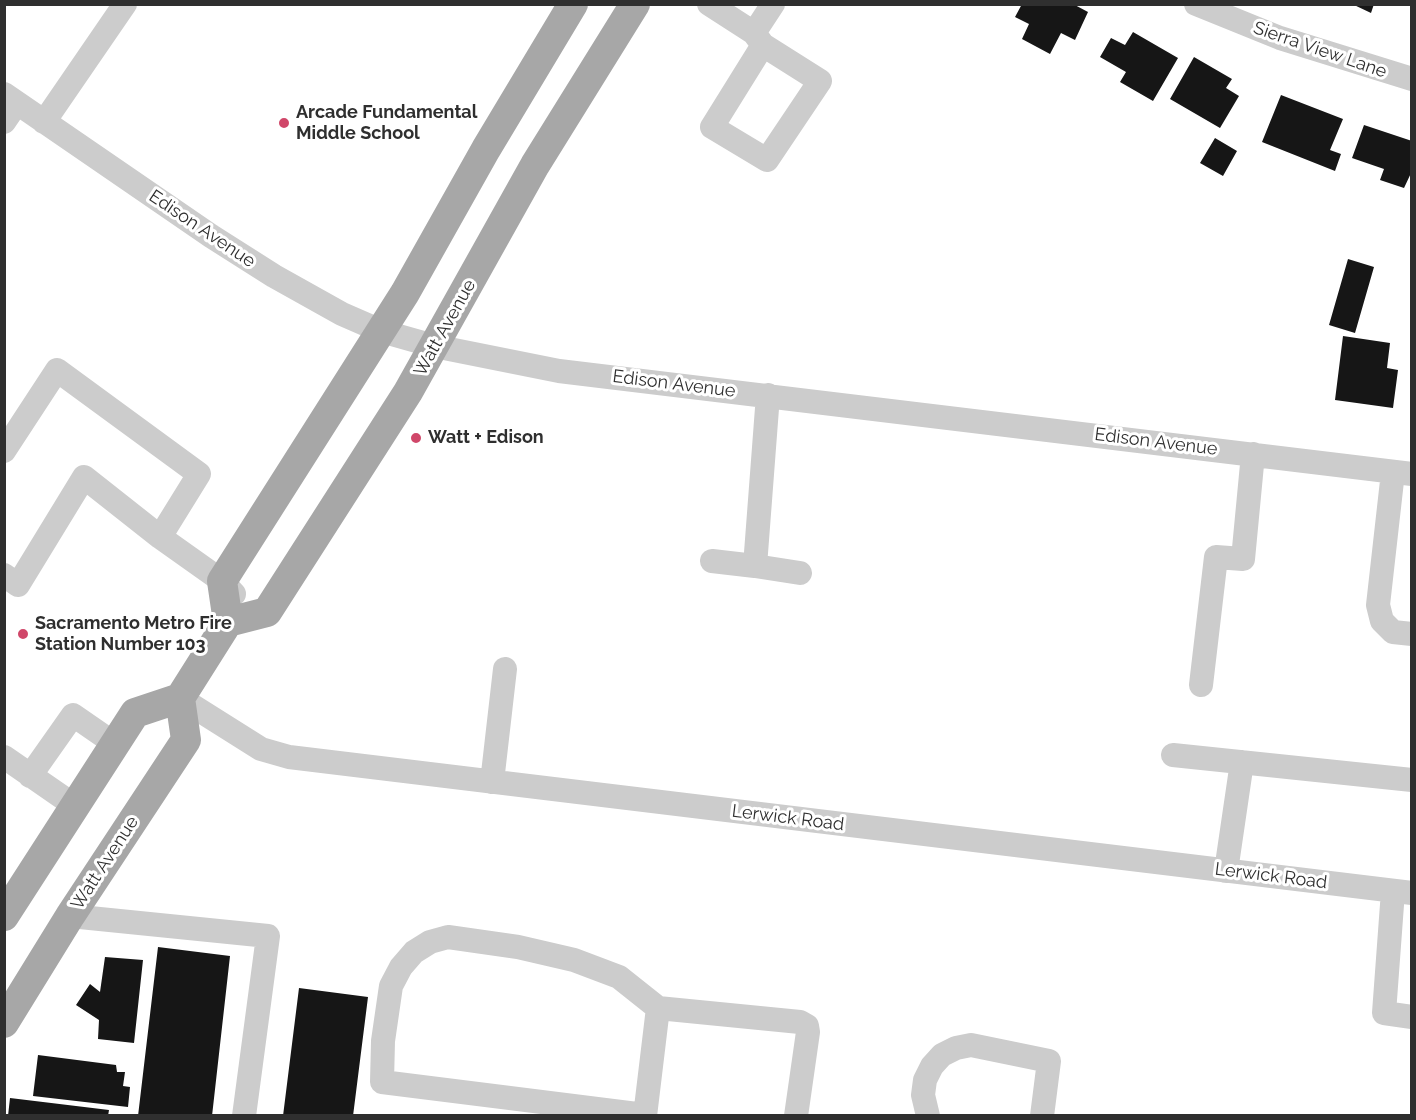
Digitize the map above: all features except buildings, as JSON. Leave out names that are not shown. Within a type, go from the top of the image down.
[{"type":"main road","points":[[4,916],[135,713],[180,698],[228,622],[222,581],[405,293],[486,149],[573,4]]},
{"type":"main road","name":"Watt Avenue","points":[[228,622],[267,612],[408,392],[535,165],[635,4]]},
{"type":"main road","name":"Watt Avenue","points":[[4,1023],[70,916],[186,740],[180,698]]},
{"type":"street","points":[[44,122],[125,4]]},
{"type":"street","points":[[709,4],[759,39],[820,81],[767,160],[712,127],[759,39],[773,4]]},
{"type":"street","name":"Sierra View Lane","points":[[1196,4],[1280,38],[1412,79]]},
{"type":"street","name":"Edison Avenue","points":[[9,107],[44,122],[201,229],[274,276],[337,312],[381,331],[435,346],[559,370],[1402,473]]},
{"type":"street","points":[[4,451],[57,370],[199,474],[160,537]]},
{"type":"street","points":[[755,566],[768,395]]},
{"type":"street","points":[[1200,685],[1216,557],[1243,559],[1253,454]]},
{"type":"street","points":[[1402,473],[1378,605],[1382,621],[1402,633]]},
{"type":"street","points":[[4,575],[18,585],[84,477],[160,537],[222,581]]},
{"type":"street","points":[[712,561],[800,573]]},
{"type":"street","points":[[492,783],[505,669]]},
{"type":"street","name":"Lerwick Road","points":[[180,698],[261,750],[289,758],[1402,892]]},
{"type":"street","points":[[30,776],[73,716],[115,744]]},
{"type":"street","points":[[1173,755],[1412,780]]},
{"type":"street","points":[[4,757],[75,806]]},
{"type":"street","points":[[1226,871],[1242,762]]},
{"type":"street","points":[[1402,892],[1384,1013],[1412,1017]]},
{"type":"street","points":[[70,916],[268,936],[244,1116]]},
{"type":"street","points":[[658,1008],[645,1115],[382,1083],[383,1041],[391,986],[401,967],[414,952],[430,942],[447,937],[518,947],[574,960],[619,977],[658,1008],[800,1022],[807,1026],[796,1116]]},
{"type":"street","points":[[928,1116],[923,1095],[925,1080],[932,1066],[942,1055],[956,1048],[971,1045],[1049,1061],[1042,1116]]},
{"type":"place","name":"Arcade Fundamental Middle School","points":[[284,123]]},
{"type":"place","name":"Watt + Edison","points":[[416,438]]},
{"type":"place","name":"Sacramento Metro Fire Station Number 103","points":[[23,634]]}]
